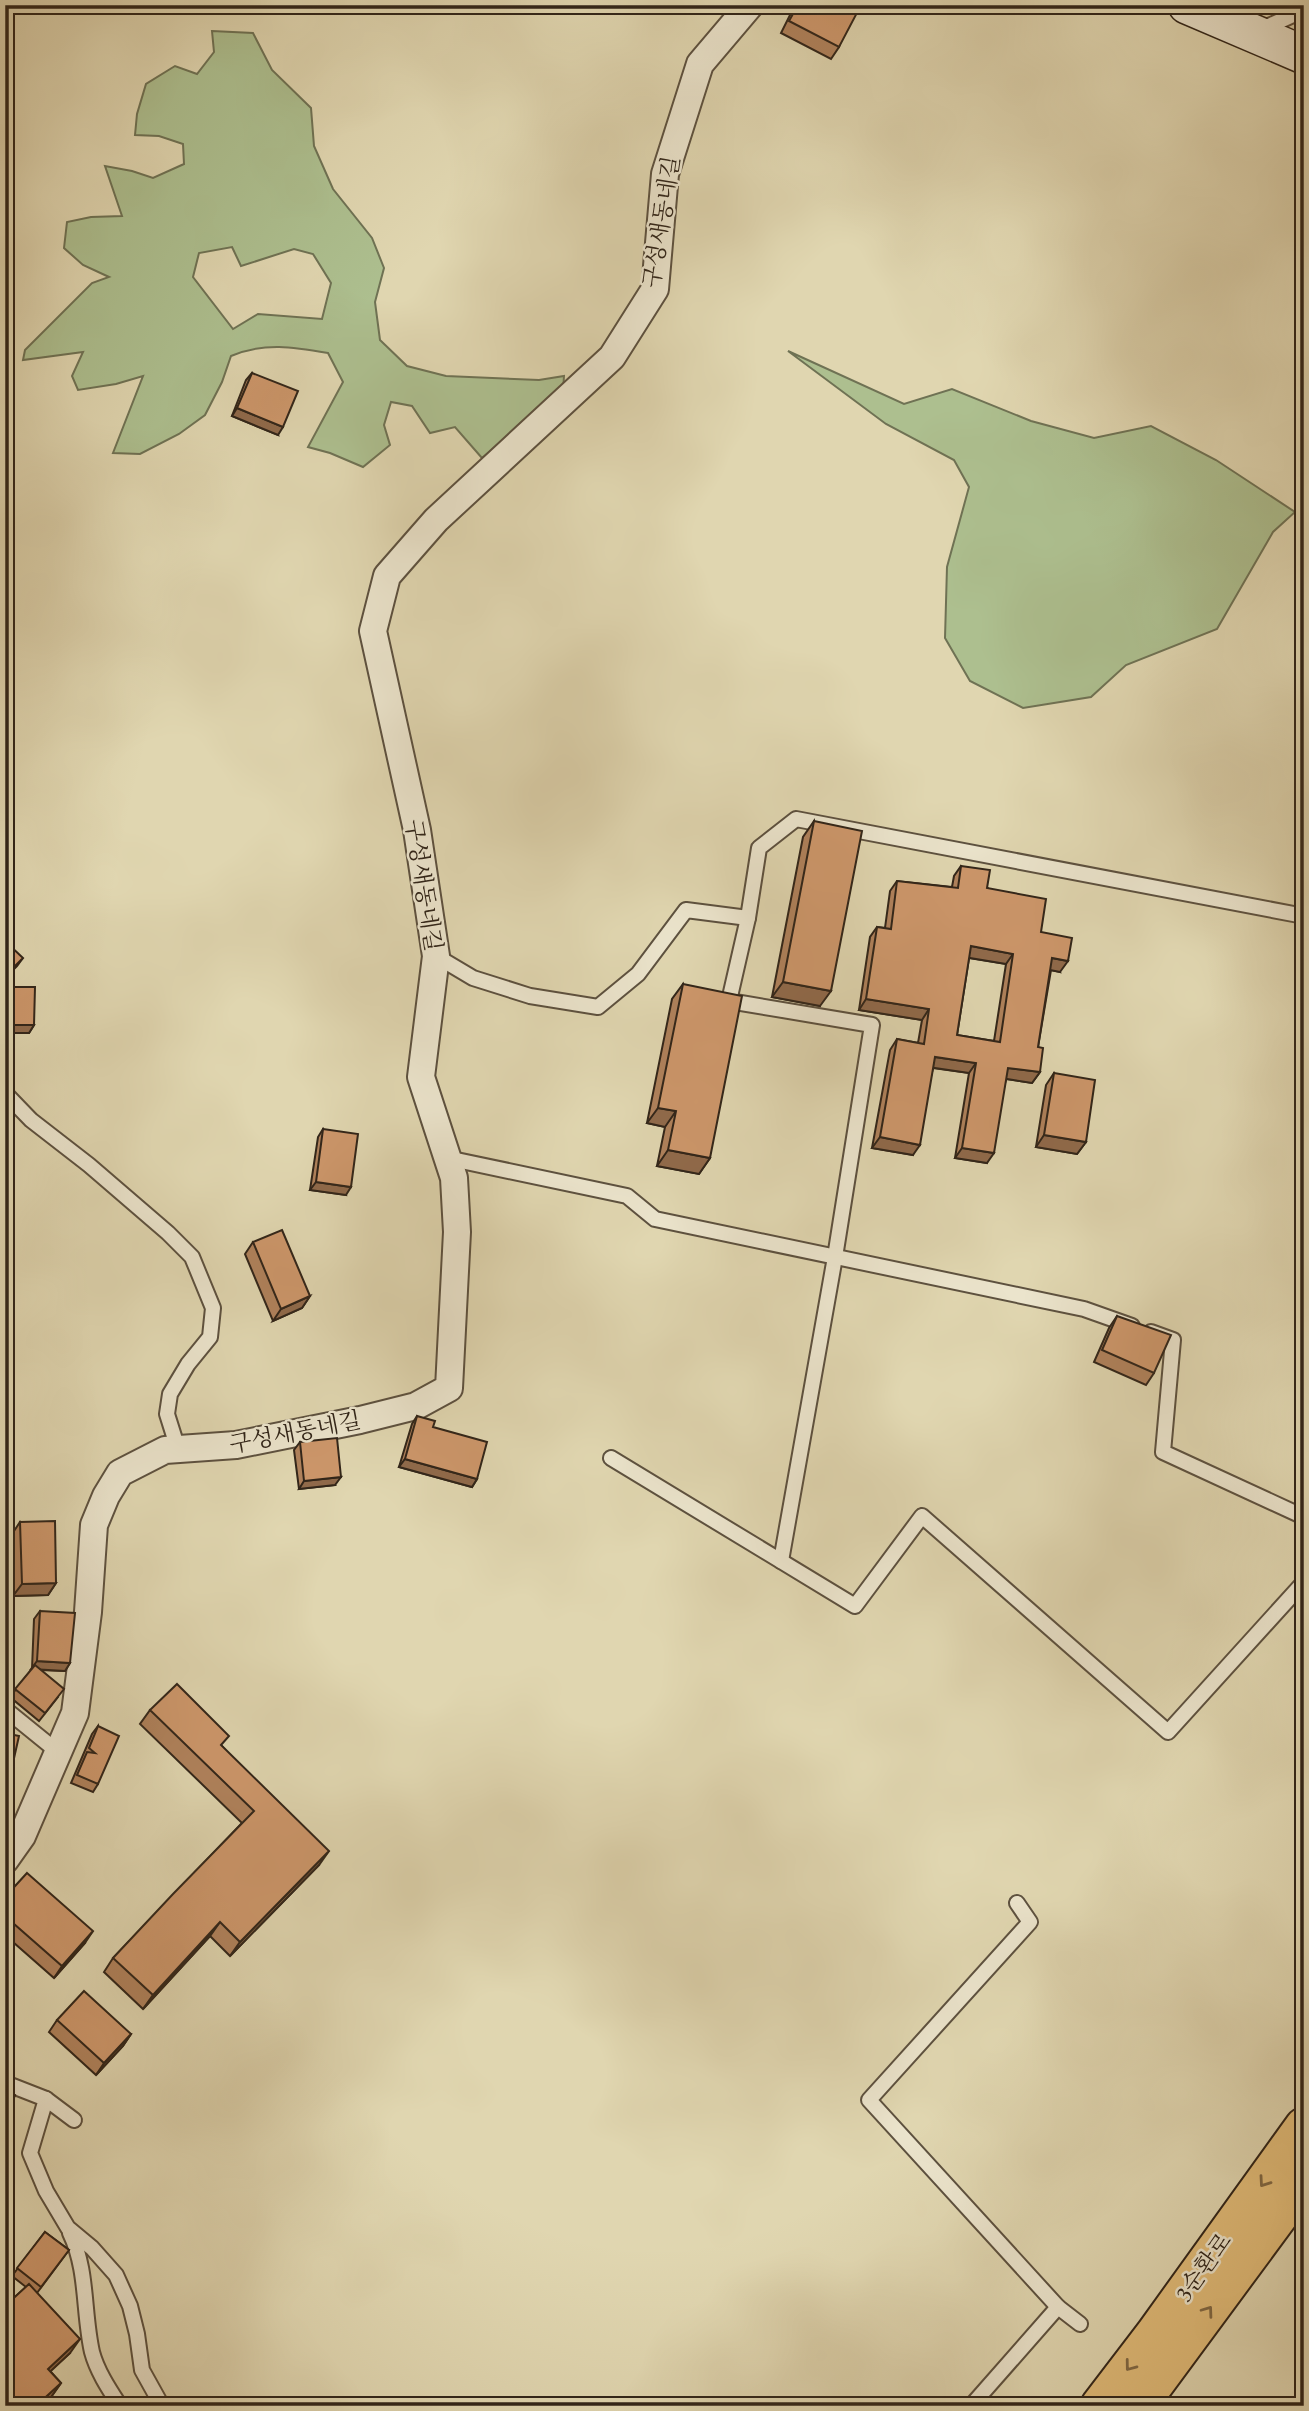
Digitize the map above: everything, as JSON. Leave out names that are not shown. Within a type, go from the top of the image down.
[{"type":"highway","name":"3순환로","points":[[1100,2406],[1304,2127]]},
{"type":"highway","name":"3순환로","points":[[1138,2406],[1304,2180]]},
{"type":"street","name":"구성새동네길","points":[[5,1860],[22,1836],[75,1713],[88,1612],[94,1525],[106,1496],[120,1473],[165,1450],[236,1445],[360,1420],[416,1406],[449,1388],[457,1231],[454,1178],[421,1077],[436,956],[417,830],[373,631],[387,576],[436,520],[612,357],[655,289],[664,174],[700,64],[750,5]]},
{"type":"street","points":[[1187,5],[1304,55]]},
{"type":"lane","points":[[1254,33],[1304,10]]},
{"type":"lane","points":[[780,1561],[835,1257],[872,1025],[729,1001],[748,918],[759,848],[796,819],[1304,916]]},
{"type":"lane","points":[[436,956],[473,978],[530,996],[598,1007],[638,974],[686,910],[748,918]]},
{"type":"lane","points":[[5,1093],[30,1120],[89,1165],[192,1257],[213,1308],[210,1337],[188,1364],[170,1394],[167,1414],[178,1449]]},
{"type":"lane","points":[[447,1158],[626,1196],[655,1219],[1084,1309],[1173,1340],[1163,1452],[1304,1517]]},
{"type":"lane","points":[[611,1458],[855,1606],[922,1516],[1168,1732],[1304,1582]]},
{"type":"lane","points":[[5,1709],[58,1752]]},
{"type":"lane","points":[[1017,1903],[1030,1922],[869,2100],[1059,2307],[1080,2324]]},
{"type":"lane","points":[[5,2084],[46,2099],[74,2120]]},
{"type":"lane","points":[[46,2099],[30,2153],[46,2191],[79,2251],[93,2353],[107,2386],[120,2406]]},
{"type":"lane","points":[[68,2228],[92,2248],[116,2275],[130,2306],[142,2370],[162,2406]]},
{"type":"lane","points":[[971,2406],[1059,2307]]},
{"type":"green space","points":[[212,31],[253,33],[272,70],[311,108],[314,146],[333,189],[372,238],[384,268],[375,302],[380,340],[407,366],[446,376],[539,380],[564,376],[563,391],[482,458],[455,427],[430,433],[412,406],[391,402],[384,425],[390,445],[363,467],[308,447],[343,382],[328,353],[267,347],[231,356],[222,382],[205,415],[179,434],[140,454],[113,453],[143,376],[116,384],[78,390],[72,376],[83,352],[23,360],[25,350],[92,283],[109,277],[83,265],[64,248],[67,222],[91,217],[122,216],[105,166],[153,178],[184,164],[183,144],[159,136],[135,135],[137,114],[146,84],[175,66],[197,74],[214,52]],"holes":[[[232,247],[241,266],[294,249],[313,254],[331,283],[322,319],[258,314],[233,329],[193,277],[199,253]]]},
{"type":"green space","points":[[788,351],[904,404],[952,389],[1031,421],[1094,438],[1151,426],[1216,460],[1295,512],[1273,532],[1217,629],[1126,665],[1091,697],[1023,708],[970,681],[945,638],[947,567],[969,487],[954,460],[886,424]]},
{"type":"building","points":[[798,5],[852,5],[859,9],[839,47],[789,21]]},
{"type":"building","points":[[252,373],[298,391],[283,427],[237,408]]},
{"type":"building","points":[[814,821],[862,831],[831,991],[783,982]]},
{"type":"building","points":[[961,866],[990,870],[987,888],[1046,899],[1041,932],[1072,938],[1068,961],[1052,958],[1038,1047],[1043,1048],[1040,1072],[1008,1068],[994,1153],[962,1148],[976,1063],[935,1057],[920,1145],[880,1137],[897,1039],[924,1044],[929,1009],[866,999],[877,927],[891,929],[897,881],[958,888]],"holes":[[[971,946],[1013,954],[1000,1042],[957,1035]]]},
{"type":"building","points":[[5,941],[23,958],[5,976]]},
{"type":"building","points":[[683,984],[742,996],[710,1158],[668,1150],[676,1111],[658,1108]]},
{"type":"building","points":[[5,987],[35,987],[34,1025],[9,1025],[10,999],[5,994]]},
{"type":"building","points":[[1054,1073],[1095,1080],[1086,1142],[1044,1135]]},
{"type":"building","points":[[323,1129],[358,1134],[351,1187],[316,1182]]},
{"type":"building","points":[[282,1230],[310,1296],[281,1309],[253,1242]]},
{"type":"building","points":[[1117,1316],[1171,1335],[1154,1373],[1102,1350]]},
{"type":"building","points":[[417,1416],[435,1421],[433,1427],[487,1442],[477,1479],[405,1459]]},
{"type":"building","points":[[337,1438],[341,1477],[304,1481],[300,1442]]},
{"type":"building","points":[[55,1521],[56,1583],[22,1584],[20,1522]]},
{"type":"building","points":[[40,1611],[75,1613],[70,1663],[37,1661]]},
{"type":"building","points":[[35,1665],[64,1689],[45,1713],[15,1689]]},
{"type":"building","points":[[177,1684],[229,1736],[221,1745],[329,1851],[240,1942],[220,1922],[153,1995],[113,1958],[254,1811],[150,1710]]},
{"type":"building","points":[[98,1726],[119,1736],[98,1784],[77,1775],[87,1752],[95,1753],[89,1748]]},
{"type":"building","points":[[5,1733],[19,1736],[10,1776],[5,1775]]},
{"type":"building","points":[[27,1873],[93,1931],[62,1966],[5,1916],[5,1897]]},
{"type":"building","points":[[84,1991],[131,2034],[104,2063],[57,2020]]},
{"type":"building","points":[[5,2091],[15,2095],[5,2123]]},
{"type":"building","points":[[45,2232],[69,2250],[41,2287],[17,2268]]},
{"type":"building","points":[[29,2284],[80,2339],[48,2369],[61,2383],[36,2406],[12,2406],[5,2398],[5,2306]]}]
